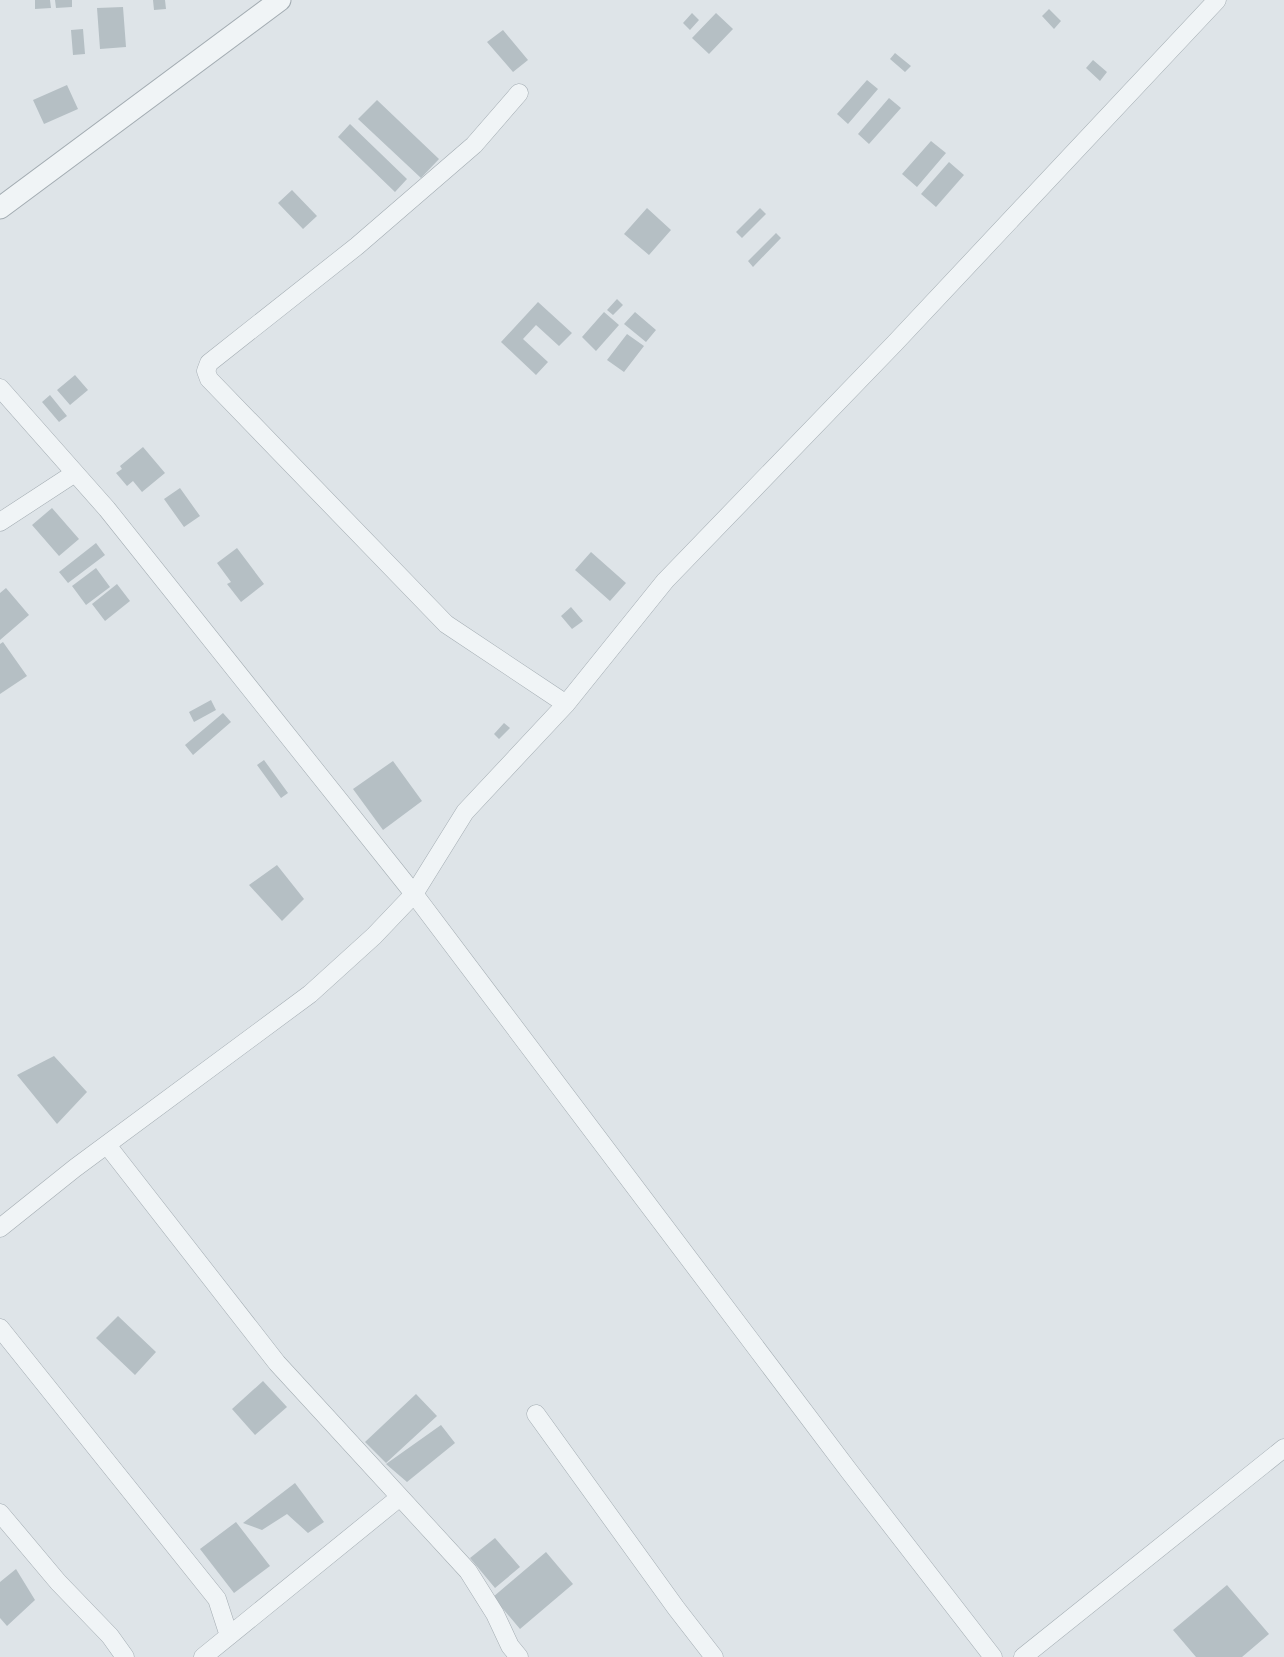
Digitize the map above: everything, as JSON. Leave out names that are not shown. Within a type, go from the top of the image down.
[{"type":"street","points":[[0,208],[280,0]]},
{"type":"street","points":[[0,1228],[310,994],[374,936],[414,894],[465,812],[566,704],[665,581],[895,343],[1217,0]]},
{"type":"street","points":[[519,93],[474,145],[357,246],[209,363],[206,372],[209,379],[446,624],[566,704]]},
{"type":"street","points":[[0,388],[107,509],[414,894],[849,1471],[993,1657]]},
{"type":"street","points":[[0,522],[75,473]]},
{"type":"street","points":[[107,1145],[277,1363],[468,1572],[519,1657]]},
{"type":"street","points":[[0,1328],[217,1599],[229,1636]]},
{"type":"street","points":[[536,1414],[714,1657]]},
{"type":"street","points":[[1023,1657],[1284,1448]]},
{"type":"street","points":[[203,1657],[400,1497]]},
{"type":"street","points":[[0,1513],[58,1582],[110,1636],[125,1657]]},
{"type":"building","points":[[35,0],[50,0],[51,8],[35,9]]},
{"type":"building","points":[[55,0],[72,0],[72,7],[56,8]]},
{"type":"building","points":[[153,0],[165,0],[166,9],[154,10]]},
{"type":"building","points":[[123,7],[126,47],[100,49],[97,8]]},
{"type":"building","points":[[1049,9],[1061,21],[1054,29],[1042,16]]},
{"type":"building","points":[[692,13],[699,20],[690,30],[683,23]]},
{"type":"building","points":[[716,13],[733,29],[709,54],[692,38]]},
{"type":"building","points":[[83,29],[85,54],[73,55],[71,30]]},
{"type":"building","points":[[503,30],[528,60],[513,72],[487,42]]},
{"type":"building","points":[[895,53],[911,66],[905,72],[890,59]]},
{"type":"building","points":[[1093,60],[1107,72],[1100,81],[1086,68]]},
{"type":"building","points":[[867,80],[878,89],[848,124],[837,114]]},
{"type":"building","points":[[67,85],[78,109],[44,124],[33,100]]},
{"type":"building","points":[[889,98],[901,108],[869,144],[858,134]]},
{"type":"building","points":[[377,100],[439,159],[421,178],[358,119]]},
{"type":"building","points":[[350,124],[407,179],[395,192],[338,137]]},
{"type":"building","points":[[931,141],[946,153],[917,187],[902,174]]},
{"type":"building","points":[[949,162],[964,175],[936,207],[921,194]]},
{"type":"building","points":[[292,190],[317,216],[303,229],[278,203]]},
{"type":"building","points":[[647,208],[671,230],[649,255],[624,234]]},
{"type":"building","points":[[760,208],[766,214],[742,238],[736,232]]},
{"type":"building","points":[[776,233],[781,238],[753,267],[748,261]]},
{"type":"building","points":[[617,299],[623,305],[613,315],[607,310]]},
{"type":"building","points":[[538,302],[572,333],[559,346],[536,325],[523,339],[548,362],[536,375],[501,342]]},
{"type":"building","points":[[604,312],[619,325],[596,351],[582,337]]},
{"type":"building","points":[[635,312],[656,330],[646,342],[624,324]]},
{"type":"building","points":[[627,334],[644,346],[624,372],[607,360]]},
{"type":"building","points":[[75,375],[88,390],[70,405],[57,390]]},
{"type":"building","points":[[50,395],[67,416],[59,422],[42,402]]},
{"type":"building","points":[[143,447],[165,473],[142,492],[133,481],[127,486],[116,473],[122,469],[120,466]]},
{"type":"building","points":[[180,488],[200,516],[184,527],[164,499]]},
{"type":"building","points":[[52,508],[79,539],[59,556],[32,525]]},
{"type":"building","points":[[96,543],[105,555],[68,583],[59,572]]},
{"type":"building","points":[[237,548],[264,584],[241,602],[227,584],[231,582],[217,563]]},
{"type":"building","points":[[591,552],[626,583],[610,601],[575,570]]},
{"type":"building","points":[[96,568],[110,587],[86,605],[72,586]]},
{"type":"building","points":[[117,584],[130,601],[105,621],[92,604]]},
{"type":"building","points":[[6,588],[29,615],[0,640],[0,593]]},
{"type":"building","points":[[571,607],[583,621],[572,629],[561,616]]},
{"type":"building","points":[[3,642],[27,676],[0,694],[0,644]]},
{"type":"building","points":[[211,700],[216,710],[194,722],[189,712]]},
{"type":"building","points":[[223,713],[231,722],[193,755],[185,745]]},
{"type":"building","points":[[504,723],[510,728],[499,739],[494,734]]},
{"type":"building","points":[[264,760],[288,793],[281,798],[257,765]]},
{"type":"building","points":[[393,761],[422,801],[383,830],[353,789]]},
{"type":"building","points":[[277,865],[304,899],[282,921],[249,885]]},
{"type":"building","points":[[54,1056],[87,1092],[57,1124],[17,1075]]},
{"type":"building","points":[[118,1316],[156,1352],[135,1375],[96,1338]]},
{"type":"building","points":[[263,1381],[287,1407],[255,1435],[232,1409]]},
{"type":"building","points":[[416,1394],[437,1416],[386,1463],[365,1442]]},
{"type":"building","points":[[441,1425],[455,1443],[407,1482],[386,1464]]},
{"type":"building","points":[[295,1483],[324,1522],[308,1533],[287,1514],[262,1530],[243,1523]]},
{"type":"building","points":[[236,1522],[270,1566],[234,1593],[200,1549]]},
{"type":"building","points":[[495,1538],[520,1567],[495,1588],[470,1558]]},
{"type":"building","points":[[546,1552],[573,1584],[520,1629],[493,1597]]},
{"type":"building","points":[[16,1569],[35,1600],[7,1626],[0,1618],[0,1582]]},
{"type":"building","points":[[1227,1585],[1269,1634],[1242,1657],[1196,1657],[1173,1630]]}]
